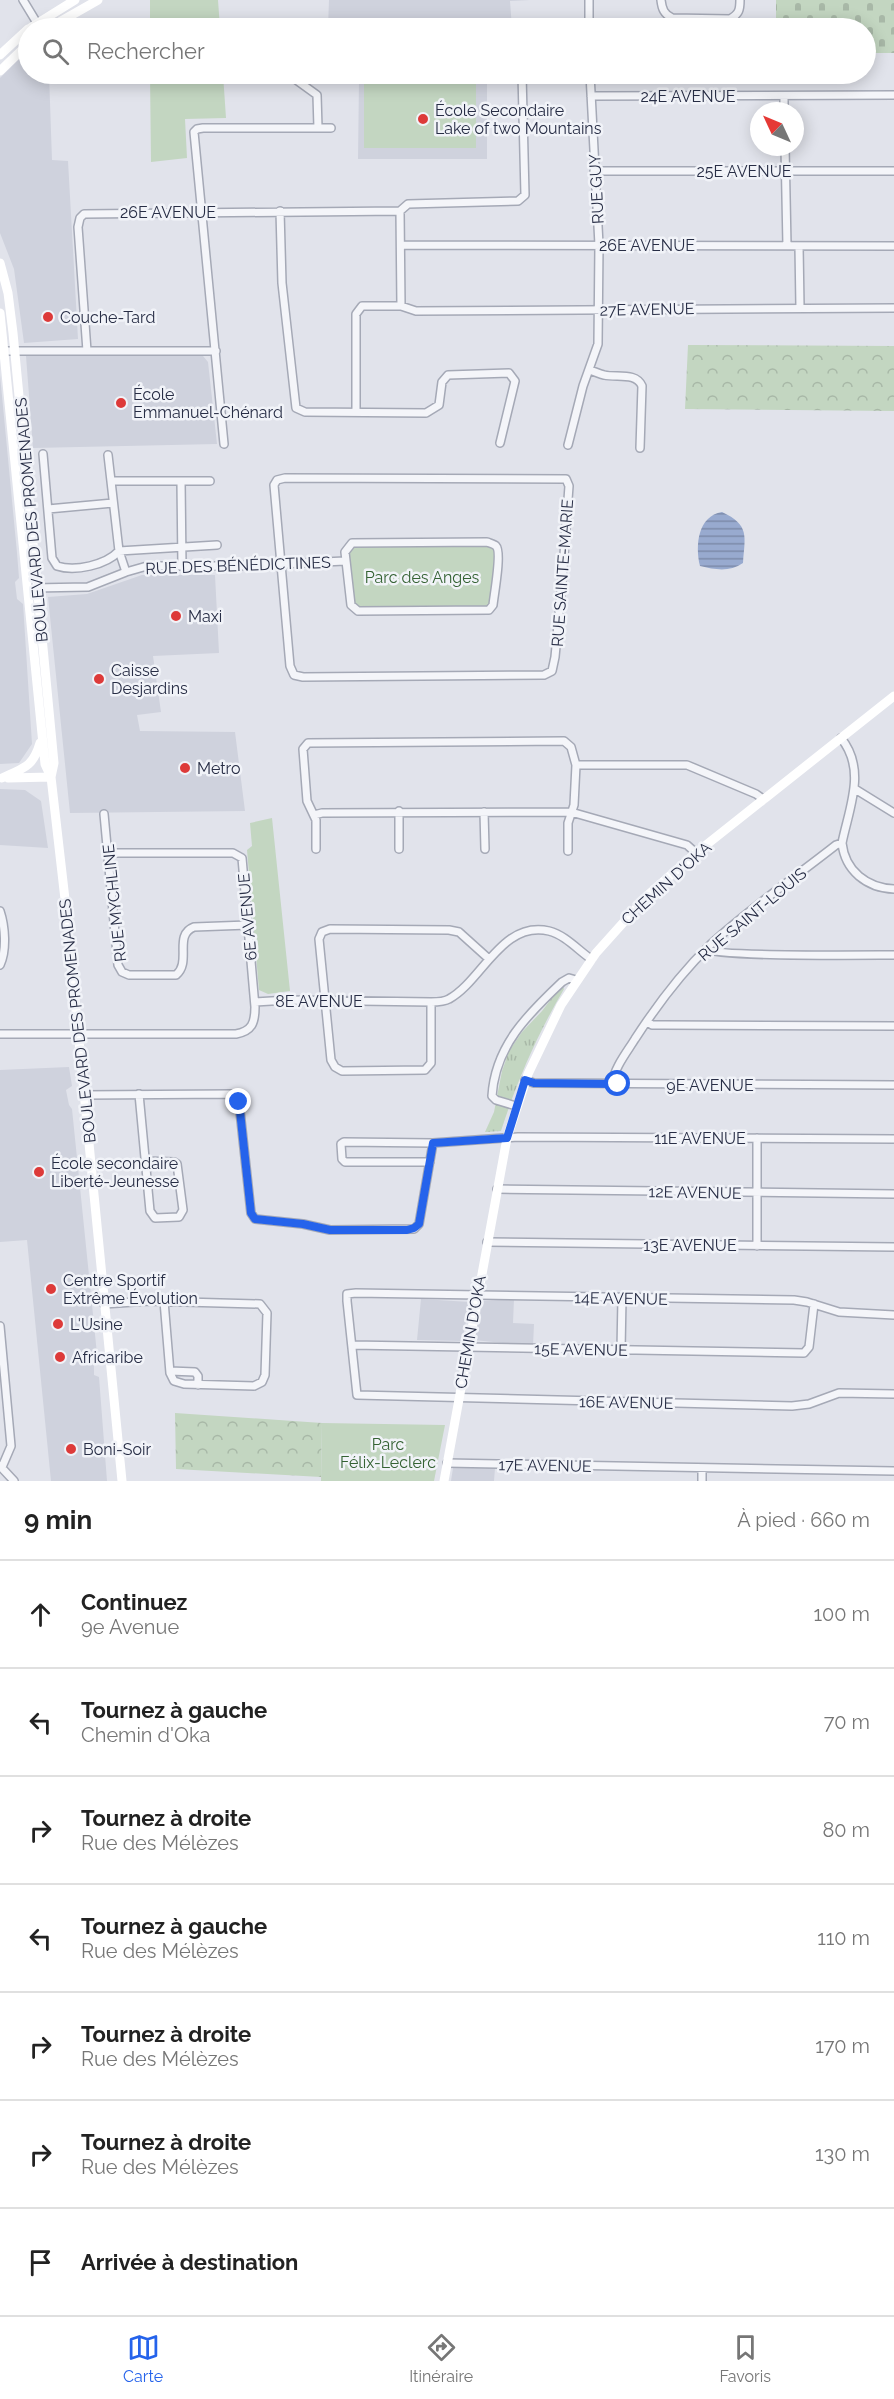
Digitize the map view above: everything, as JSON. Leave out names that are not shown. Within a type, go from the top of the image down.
[{"type":"street","points":[[23,0],[30,18]]},
{"type":"street","points":[[48,18],[75,0]]},
{"type":"street","points":[[66,18],[98,0]]},
{"type":"street","points":[[589,0],[589,18]]},
{"type":"street","points":[[661,0],[666,15],[672,18],[730,18],[740,9],[740,0]]},
{"type":"street","points":[[0,55],[18,40]]},
{"type":"street","points":[[0,71],[18,54]]},
{"type":"street","points":[[302,84],[317,95],[318,128]]},
{"type":"street","name":"26E AVENUE","points":[[87,351],[79,232],[81,216],[88,213],[400,211],[408,204],[518,201],[525,195],[522,84]]},
{"type":"street","name":"RUE GUY","points":[[568,445],[598,344],[599,244],[590,84]]},
{"type":"street","name":"24E AVENUE","points":[[591,96],[894,95]]},
{"type":"street","points":[[784,96],[784,102]]},
{"type":"street","points":[[224,444],[195,130],[203,128],[331,128]]},
{"type":"street","points":[[785,156],[787,246]]},
{"type":"street","name":"25E AVENUE","points":[[594,171],[894,171]]},
{"type":"street","points":[[280,211],[281,264],[295,406],[301,411],[426,412],[439,405],[442,382],[448,375],[509,373],[515,381],[500,443]]},
{"type":"street","points":[[400,211],[401,306]]},
{"type":"street","name":"26E AVENUE","points":[[401,245],[894,246]]},
{"type":"street","points":[[799,246],[800,307]]},
{"type":"street","name":"BOULEVARD DES PROMENADES","points":[[0,263],[9,300],[15,352],[42,738],[45,764],[51,777]]},
{"type":"street","name":"27E AVENUE","points":[[356,412],[357,311],[362,306],[401,306],[416,310],[894,308]]},
{"type":"street","name":"BOULEVARD DES PROMENADES","points":[[0,313],[54,763],[51,777],[122,1481]]},
{"type":"street","points":[[4,351],[216,351]]},
{"type":"street","points":[[590,370],[606,376],[634,377],[640,380],[642,386],[640,448]]},
{"type":"street","points":[[43,454],[52,558],[53,563],[57,566],[70,568],[89,565],[110,558],[118,550],[217,545]]},
{"type":"street","points":[[108,455],[118,550],[126,572]]},
{"type":"street","name":"RUE SAINTE-MARIE","points":[[285,478],[560,478],[566,479],[568,486],[555,657],[552,671],[544,675],[303,677],[294,675],[290,666],[281,564],[274,485],[277,480],[285,478]]},
{"type":"street","points":[[111,481],[210,481]]},
{"type":"street","points":[[181,481],[182,566]]},
{"type":"street","points":[[48,509],[114,503]]},
{"type":"street","points":[[487,542],[495,544],[498,548],[498,556],[493,605],[489,610],[358,610],[351,605],[345,561],[345,552],[352,543],[487,542]]},
{"type":"street","name":"RUE DES BÉNÉDICTINES","points":[[32,588],[85,588],[147,566],[345,561]]},
{"type":"street","name":"CHEMIN D'OKA","points":[[444,1481],[507,1138],[525,1080],[545,1034],[576,980],[591,959],[648,895],[696,853],[894,696]]},
{"type":"street","points":[[1,778],[23,769],[32,762],[42,738]]},
{"type":"street","points":[[841,738],[849,750],[855,775],[855,789],[843,843],[847,860],[862,880],[874,886],[894,889]]},
{"type":"street","points":[[316,849],[314,815],[307,801],[303,749],[308,743],[564,741],[571,747],[576,765],[574,805],[568,823],[568,851]]},
{"type":"street","points":[[576,765],[687,765],[763,799]]},
{"type":"street","points":[[1,778],[51,777]]},
{"type":"street","points":[[855,789],[894,813]]},
{"type":"street","points":[[314,815],[399,811],[571,812],[687,845],[696,853]]},
{"type":"street","points":[[399,811],[399,849]]},
{"type":"street","points":[[484,812],[485,849]]},
{"type":"street","name":"RUE MYCHLINE","points":[[104,814],[118,964],[122,972],[129,975],[176,975],[183,967],[183,935],[188,929],[248,925]]},
{"type":"street","name":"RUE SAINT-LOUIS","points":[[612,1084],[615,1072],[646,1021],[671,987],[706,949],[836,845],[843,843]]},
{"type":"street","name":"6E AVENUE","points":[[109,853],[233,853],[242,858],[255,1002]]},
{"type":"street","points":[[0,910],[3,921],[4,957],[0,965]]},
{"type":"street","points":[[431,1002],[431,1063],[425,1070],[342,1071],[335,1067],[331,1060],[319,939],[322,932],[330,929],[449,930],[459,932],[489,959]]},
{"type":"street","name":"8E AVENUE","points":[[0,1034],[236,1034],[245,1032],[255,1021],[255,1002],[325,1000],[431,1002],[448,1000],[517,935],[539,930],[561,936],[591,959]]},
{"type":"street","points":[[706,949],[712,953],[894,955]]},
{"type":"street","points":[[516,1106],[496,1100],[492,1096],[496,1070],[505,1046],[523,1022],[562,982],[569,978],[576,980]]},
{"type":"street","points":[[646,1021],[664,1025],[894,1026]]},
{"type":"street","name":"9E AVENUE","points":[[525,1080],[534,1083],[894,1085]]},
{"type":"street","points":[[139,1094],[145,1161],[150,1211],[155,1218],[179,1217],[183,1210],[177,1164],[145,1161]]},
{"type":"street","points":[[84,1095],[232,1094],[236,1096],[239,1102],[251,1213],[255,1219],[297,1223],[330,1230],[414,1228],[419,1224],[433,1143]]},
{"type":"street","name":"11E AVENUE","points":[[430,1162],[345,1162],[342,1159],[341,1144],[344,1142],[433,1143],[507,1138],[894,1139]]},
{"type":"street","points":[[757,1138],[757,1246]]},
{"type":"street","name":"12E AVENUE","points":[[497,1189],[894,1194]]},
{"type":"street","name":"13E AVENUE","points":[[487,1242],[894,1247]]},
{"type":"street","name":"14E AVENUE","points":[[352,1345],[347,1294],[794,1300],[853,1314],[894,1315]]},
{"type":"street","points":[[621,1350],[622,1298]]},
{"type":"street","points":[[104,1304],[164,1301],[258,1303],[266,1311],[265,1375],[261,1383],[251,1386],[198,1385],[178,1384],[172,1379],[164,1301]]},
{"type":"street","name":"15E AVENUE","points":[[352,1345],[801,1353],[808,1350],[814,1304]]},
{"type":"street","points":[[0,1326],[11,1446],[1,1466],[12,1480]]},
{"type":"street","name":"16E AVENUE","points":[[352,1345],[357,1395],[792,1406],[809,1404],[839,1393],[894,1394]]},
{"type":"street","points":[[170,1371],[195,1372],[198,1376],[198,1385]]},
{"type":"street","name":"17E AVENUE","points":[[447,1463],[894,1471]]},
{"type":"street","points":[[702,1468],[702,1481]]},
{"type":"shaded area","points":[[329,0],[530,0],[510,1],[511,18],[328,18]]},
{"type":"shaded area","points":[[18,60],[18,84],[49,84],[52,160],[68,161],[78,339],[24,343],[14,269],[0,233],[0,78]]},
{"type":"shaded area","name":"École Secondaire Lake of two Mountains","points":[[359,84],[487,84],[487,159],[358,159]]},
{"type":"shaded area","name":"École Emmanuel-Chénard","points":[[26,356],[203,356],[208,362],[217,444],[33,448]]},
{"type":"shaded area","points":[[0,375],[19,578],[15,582],[17,599],[23,604],[32,744],[19,763],[0,764]]},
{"type":"shaded area","points":[[142,575],[215,575],[219,653],[153,656],[161,712],[137,715],[140,731],[235,732],[245,811],[70,813],[48,597],[87,594]]},
{"type":"shaded area","points":[[0,789],[25,790],[41,801],[48,848],[0,845]]},
{"type":"shaded area","points":[[69,1067],[72,1086],[66,1090],[72,1109],[97,1354],[94,1357],[94,1375],[99,1377],[107,1481],[51,1481],[27,1240],[0,1242],[0,1070]]},
{"type":"shaded area","points":[[421,1299],[470,1302],[462,1341],[417,1340]]},
{"type":"shaded area","points":[[514,1299],[513,1323],[534,1324],[533,1346],[474,1340],[483,1301]]},
{"type":"shaded area","points":[[453,1468],[495,1468],[494,1481],[451,1481]]},
{"type":"green space","points":[[150,0],[218,0],[219,18],[150,18]]},
{"type":"green space","points":[[776,0],[894,0],[894,53],[876,53],[876,18],[776,18]]},
{"type":"green space","points":[[150,84],[224,84],[226,118],[185,119],[187,158],[151,162]]},
{"type":"green space","name":"École Secondaire Lake of two Mountains","points":[[364,84],[476,84],[476,148],[364,148]]},
{"type":"green space","points":[[688,345],[894,346],[894,411],[685,409]]},
{"type":"green space","name":"Parc des Anges","points":[[352,543],[495,544],[498,556],[489,610],[358,611],[351,605],[345,561]]},
{"type":"green space","points":[[272,818],[290,991],[268,994],[259,990],[247,850],[252,846],[250,823]]},
{"type":"green space","points":[[562,985],[564,989],[528,1058],[501,1131],[485,1132],[494,1112],[502,1071],[509,1051]]},
{"type":"green space","points":[[175,1413],[322,1423],[321,1477],[176,1469]]},
{"type":"green space","name":"Parc Félix-Leclerc","points":[[322,1423],[445,1425],[434,1481],[321,1481]]},
{"type":"water","points":[[722,512],[737,522],[744,532],[743,563],[733,568],[723,569],[700,566],[698,541],[703,525],[708,519]]},
{"type":"place","name":"École Secondaire Lake of two Mountains","points":[[423,119]]},
{"type":"place","name":"Couche-Tard","points":[[48,317]]},
{"type":"place","name":"École Emmanuel-Chénard","points":[[121,403]]},
{"type":"place","name":"Maxi","points":[[176,616]]},
{"type":"place","name":"Caisse Desjardins","points":[[99,679]]},
{"type":"place","name":"Metro","points":[[185,768]]},
{"type":"place","name":"École secondaire Liberté-Jeunesse","points":[[39,1172]]},
{"type":"place","name":"Centre Sportif Extrême Évolution","points":[[51,1289]]},
{"type":"place","name":"L'Usine","points":[[58,1324]]},
{"type":"place","name":"Africaribe","points":[[60,1357]]},
{"type":"place","name":"Boni-Soir","points":[[71,1449]]},
{"type":"route","points":[[239,1102],[251,1213],[255,1219],[303,1224],[330,1230],[407,1230],[419,1224],[433,1143],[507,1138],[525,1080],[534,1083],[618,1084]]}]
